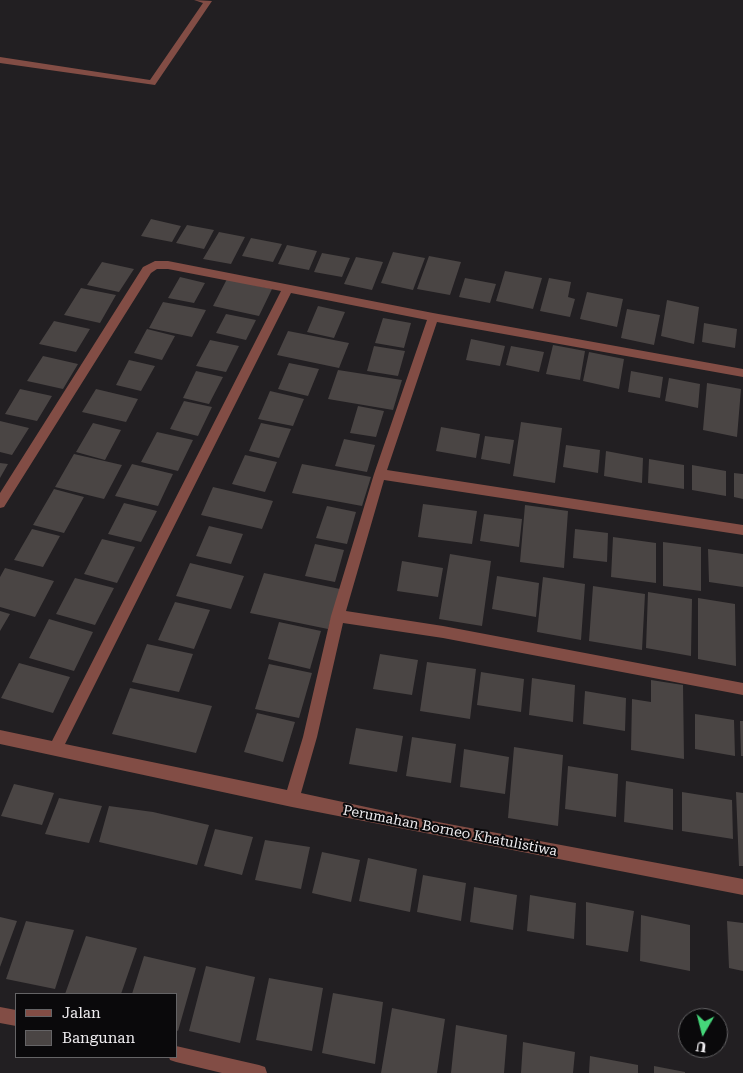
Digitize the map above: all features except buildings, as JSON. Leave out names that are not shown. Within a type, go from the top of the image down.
[{"type":"street","points":[[0,60],[152,83],[208,1],[198,0]]},
{"type":"street","points":[[0,503],[147,270],[155,266],[168,265],[433,317],[743,374]]},
{"type":"street","points":[[55,749],[288,288]]},
{"type":"street","points":[[292,800],[310,737],[338,616],[380,474],[433,317]]},
{"type":"street","points":[[380,474],[743,530]]},
{"type":"street","points":[[338,616],[453,634],[743,689]]},
{"type":"street","name":"Perumahan Borneo Khatulistiwa","points":[[0,737],[292,800],[743,886]]},
{"type":"street","points":[[0,1015],[15,1018]]},
{"type":"street","points":[[178,1054],[259,1073]]}]
